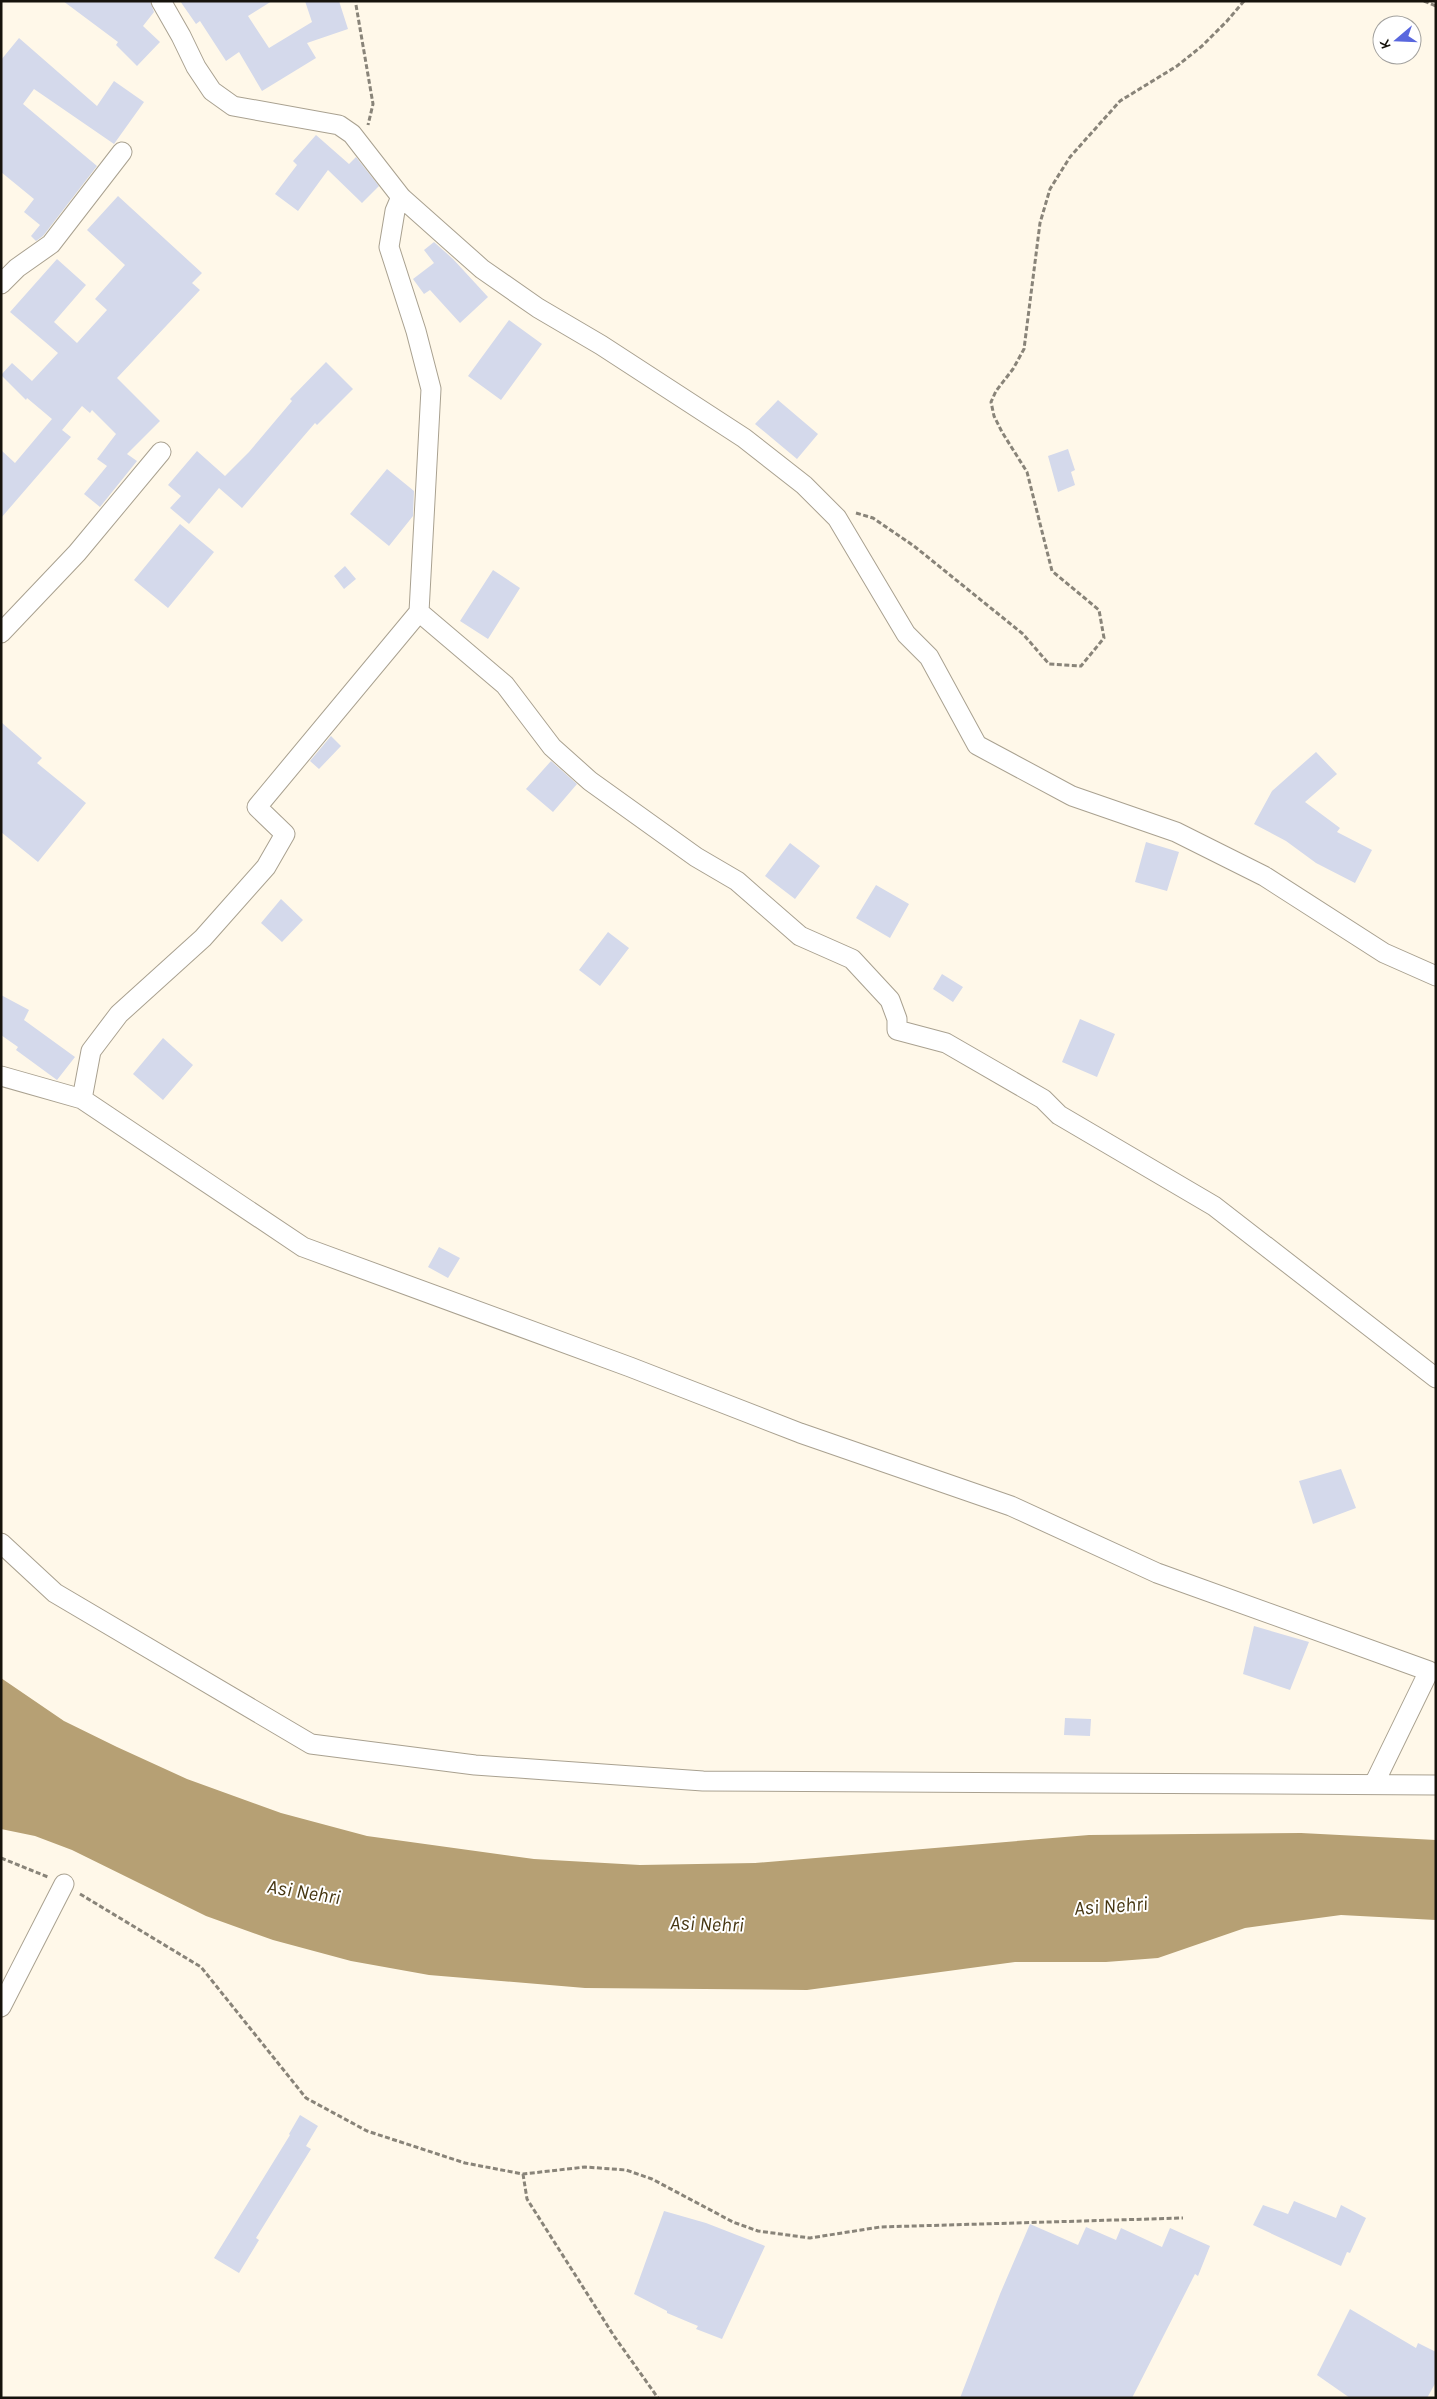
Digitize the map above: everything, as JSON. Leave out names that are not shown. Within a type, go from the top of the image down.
[{"type":"street","points":[[161,1],[182,36],[196,67],[212,90],[233,106],[340,125],[352,134],[401,197],[482,269],[538,308],[601,345],[744,438],[804,485],[837,518],[906,634],[930,658],[976,745],[1072,796],[1176,832],[1264,876],[1384,953],[1436,976]]},
{"type":"street","points":[[1,284],[17,268],[52,244],[122,152]]},
{"type":"street","points":[[82,1099],[91,1051],[119,1014],[203,938],[266,867],[285,834],[257,807],[419,612],[431,389],[416,332],[390,248],[396,212],[401,197]]},
{"type":"street","points":[[1,633],[77,553],[160,452]]},
{"type":"street","points":[[419,612],[505,685],[552,747],[590,781],[696,857],[737,881],[800,936],[852,959],[890,1000],[897,1018],[897,1030],[946,1043],[1044,1099],[1059,1115],[1214,1206],[1436,1378]]},
{"type":"street","points":[[1,1076],[82,1099],[303,1247],[630,1367],[800,1434],[1011,1506],[1157,1573],[1429,1671],[1374,1784]]},
{"type":"street","points":[[1,1542],[56,1593],[311,1744],[475,1765],[703,1781],[1436,1785]]},
{"type":"street","points":[[1,2007],[64,1884]]},
{"type":"path","points":[[837,518],[848,513],[858,513],[873,518],[914,546],[1023,634],[1050,664],[1081,666],[1104,638],[1099,610],[1052,571],[1027,472],[1002,432],[994,416],[991,402],[996,391],[1013,369],[1024,349],[1040,223],[1050,189],[1070,157],[1120,101],[1177,66],[1202,46],[1228,22],[1244,1]]},
{"type":"path","points":[[1424,1],[1436,6]]},
{"type":"path","points":[[356,5],[373,104],[362,148]]},
{"type":"path","points":[[1,1858],[64,1884],[201,1967],[306,2098],[367,2131],[465,2163],[523,2174],[585,2167],[626,2170],[652,2179],[733,2222],[758,2231],[810,2238],[880,2227],[1183,2218]]},
{"type":"path","points":[[523,2174],[527,2199],[614,2336],[658,2398]]},
{"type":"water","name":"Asi Nehri","points":[[1,1678],[64,1721],[187,1779],[281,1813],[367,1836],[534,1859],[640,1865],[755,1863],[1089,1835],[1301,1833],[1436,1840],[1436,1920],[1341,1915],[1245,1928],[1158,1958],[1106,1962],[1015,1962],[807,1990],[585,1988],[429,1975],[351,1961],[273,1940],[206,1916],[72,1850],[35,1836],[1,1829]]},
{"type":"building","points":[[63,1],[150,1],[154,12],[143,26],[160,42],[137,66],[116,45],[118,42]]},
{"type":"building","points":[[180,1],[272,1],[248,16],[269,48],[312,22],[305,1],[339,1],[348,29],[307,43],[316,58],[262,91],[239,52],[226,61],[200,21],[196,24]]},
{"type":"building","points":[[19,38],[97,106],[114,81],[144,102],[114,144],[34,89],[23,104],[97,166],[43,236],[36,241],[31,236],[40,225],[24,212],[34,199],[1,172],[1,60]]},
{"type":"building","points":[[316,135],[349,164],[356,157],[379,186],[362,203],[328,170],[298,211],[275,194],[297,165],[293,161]]},
{"type":"building","points":[[118,196],[202,273],[192,283],[200,290],[117,378],[160,421],[127,454],[137,461],[100,507],[84,494],[107,466],[97,459],[116,434],[92,410],[90,413],[82,406],[62,430],[71,437],[1,518],[1,450],[15,463],[52,419],[27,398],[26,400],[1,375],[12,363],[32,381],[58,353],[10,312],[57,259],[86,285],[54,322],[77,343],[107,310],[95,299],[125,265],[87,230]]},
{"type":"building","points":[[434,242],[453,259],[488,297],[460,323],[430,290],[424,294],[413,279],[434,263],[424,250]]},
{"type":"building","points":[[509,320],[542,344],[501,400],[468,376]]},
{"type":"building","points":[[326,362],[353,389],[317,425],[315,423],[242,508],[219,488],[189,524],[170,508],[181,496],[168,485],[197,451],[225,476],[249,452],[292,401],[290,399]]},
{"type":"building","points":[[778,400],[818,434],[797,459],[755,424]]},
{"type":"building","points":[[1068,449],[1075,470],[1071,472],[1075,485],[1058,492],[1048,456]]},
{"type":"building","points":[[387,469],[414,491],[413,516],[389,546],[350,514]]},
{"type":"building","points":[[180,524],[214,552],[168,608],[134,580]]},
{"type":"building","points":[[345,566],[356,579],[344,589],[334,576]]},
{"type":"building","points":[[493,570],[520,588],[488,639],[460,621]]},
{"type":"building","points":[[1,722],[42,758],[37,763],[86,803],[38,862],[1,832]]},
{"type":"building","points":[[331,736],[341,746],[319,769],[310,761]]},
{"type":"building","points":[[1316,752],[1337,774],[1305,802],[1340,828],[1337,832],[1372,850],[1355,883],[1316,863],[1286,841],[1254,824],[1272,791]]},
{"type":"building","points":[[551,761],[577,784],[553,812],[526,789]]},
{"type":"building","points":[[1146,842],[1179,852],[1167,891],[1135,882]]},
{"type":"building","points":[[790,843],[820,866],[795,899],[765,876]]},
{"type":"building","points":[[876,885],[909,904],[890,938],[856,918]]},
{"type":"building","points":[[281,899],[303,920],[282,942],[261,923]]},
{"type":"building","points":[[608,932],[629,948],[600,986],[579,970]]},
{"type":"building","points":[[942,974],[963,987],[953,1002],[933,989]]},
{"type":"building","points":[[1,995],[29,1010],[24,1020],[75,1057],[57,1080],[16,1050],[18,1047],[1,1035]]},
{"type":"building","points":[[1080,1019],[1115,1034],[1097,1077],[1062,1062]]},
{"type":"building","points":[[163,1038],[193,1065],[163,1100],[133,1074]]},
{"type":"building","points":[[439,1247],[460,1258],[448,1278],[428,1267]]},
{"type":"building","points":[[1341,1469],[1356,1508],[1313,1524],[1299,1481]]},
{"type":"building","points":[[1254,1626],[1309,1642],[1290,1690],[1243,1674]]},
{"type":"building","points":[[1065,1718],[1091,1719],[1090,1736],[1064,1735]]},
{"type":"building","points":[[300,2115],[318,2126],[306,2146],[311,2149],[256,2238],[259,2240],[239,2273],[214,2258],[290,2135]]},
{"type":"building","points":[[1294,2201],[1336,2218],[1341,2205],[1366,2218],[1350,2253],[1347,2252],[1341,2266],[1253,2225],[1263,2205],[1288,2214]]},
{"type":"building","points":[[664,2211],[706,2223],[765,2246],[722,2339],[696,2329],[698,2326],[667,2313],[667,2311],[634,2294]]},
{"type":"building","points":[[1030,2224],[1078,2245],[1086,2227],[1116,2240],[1121,2228],[1162,2247],[1170,2228],[1210,2246],[1198,2276],[1195,2274],[1132,2398],[960,2398],[1000,2294]]},
{"type":"building","points":[[1350,2309],[1416,2348],[1418,2343],[1436,2352],[1436,2382],[1427,2398],[1350,2398],[1317,2375]]}]
